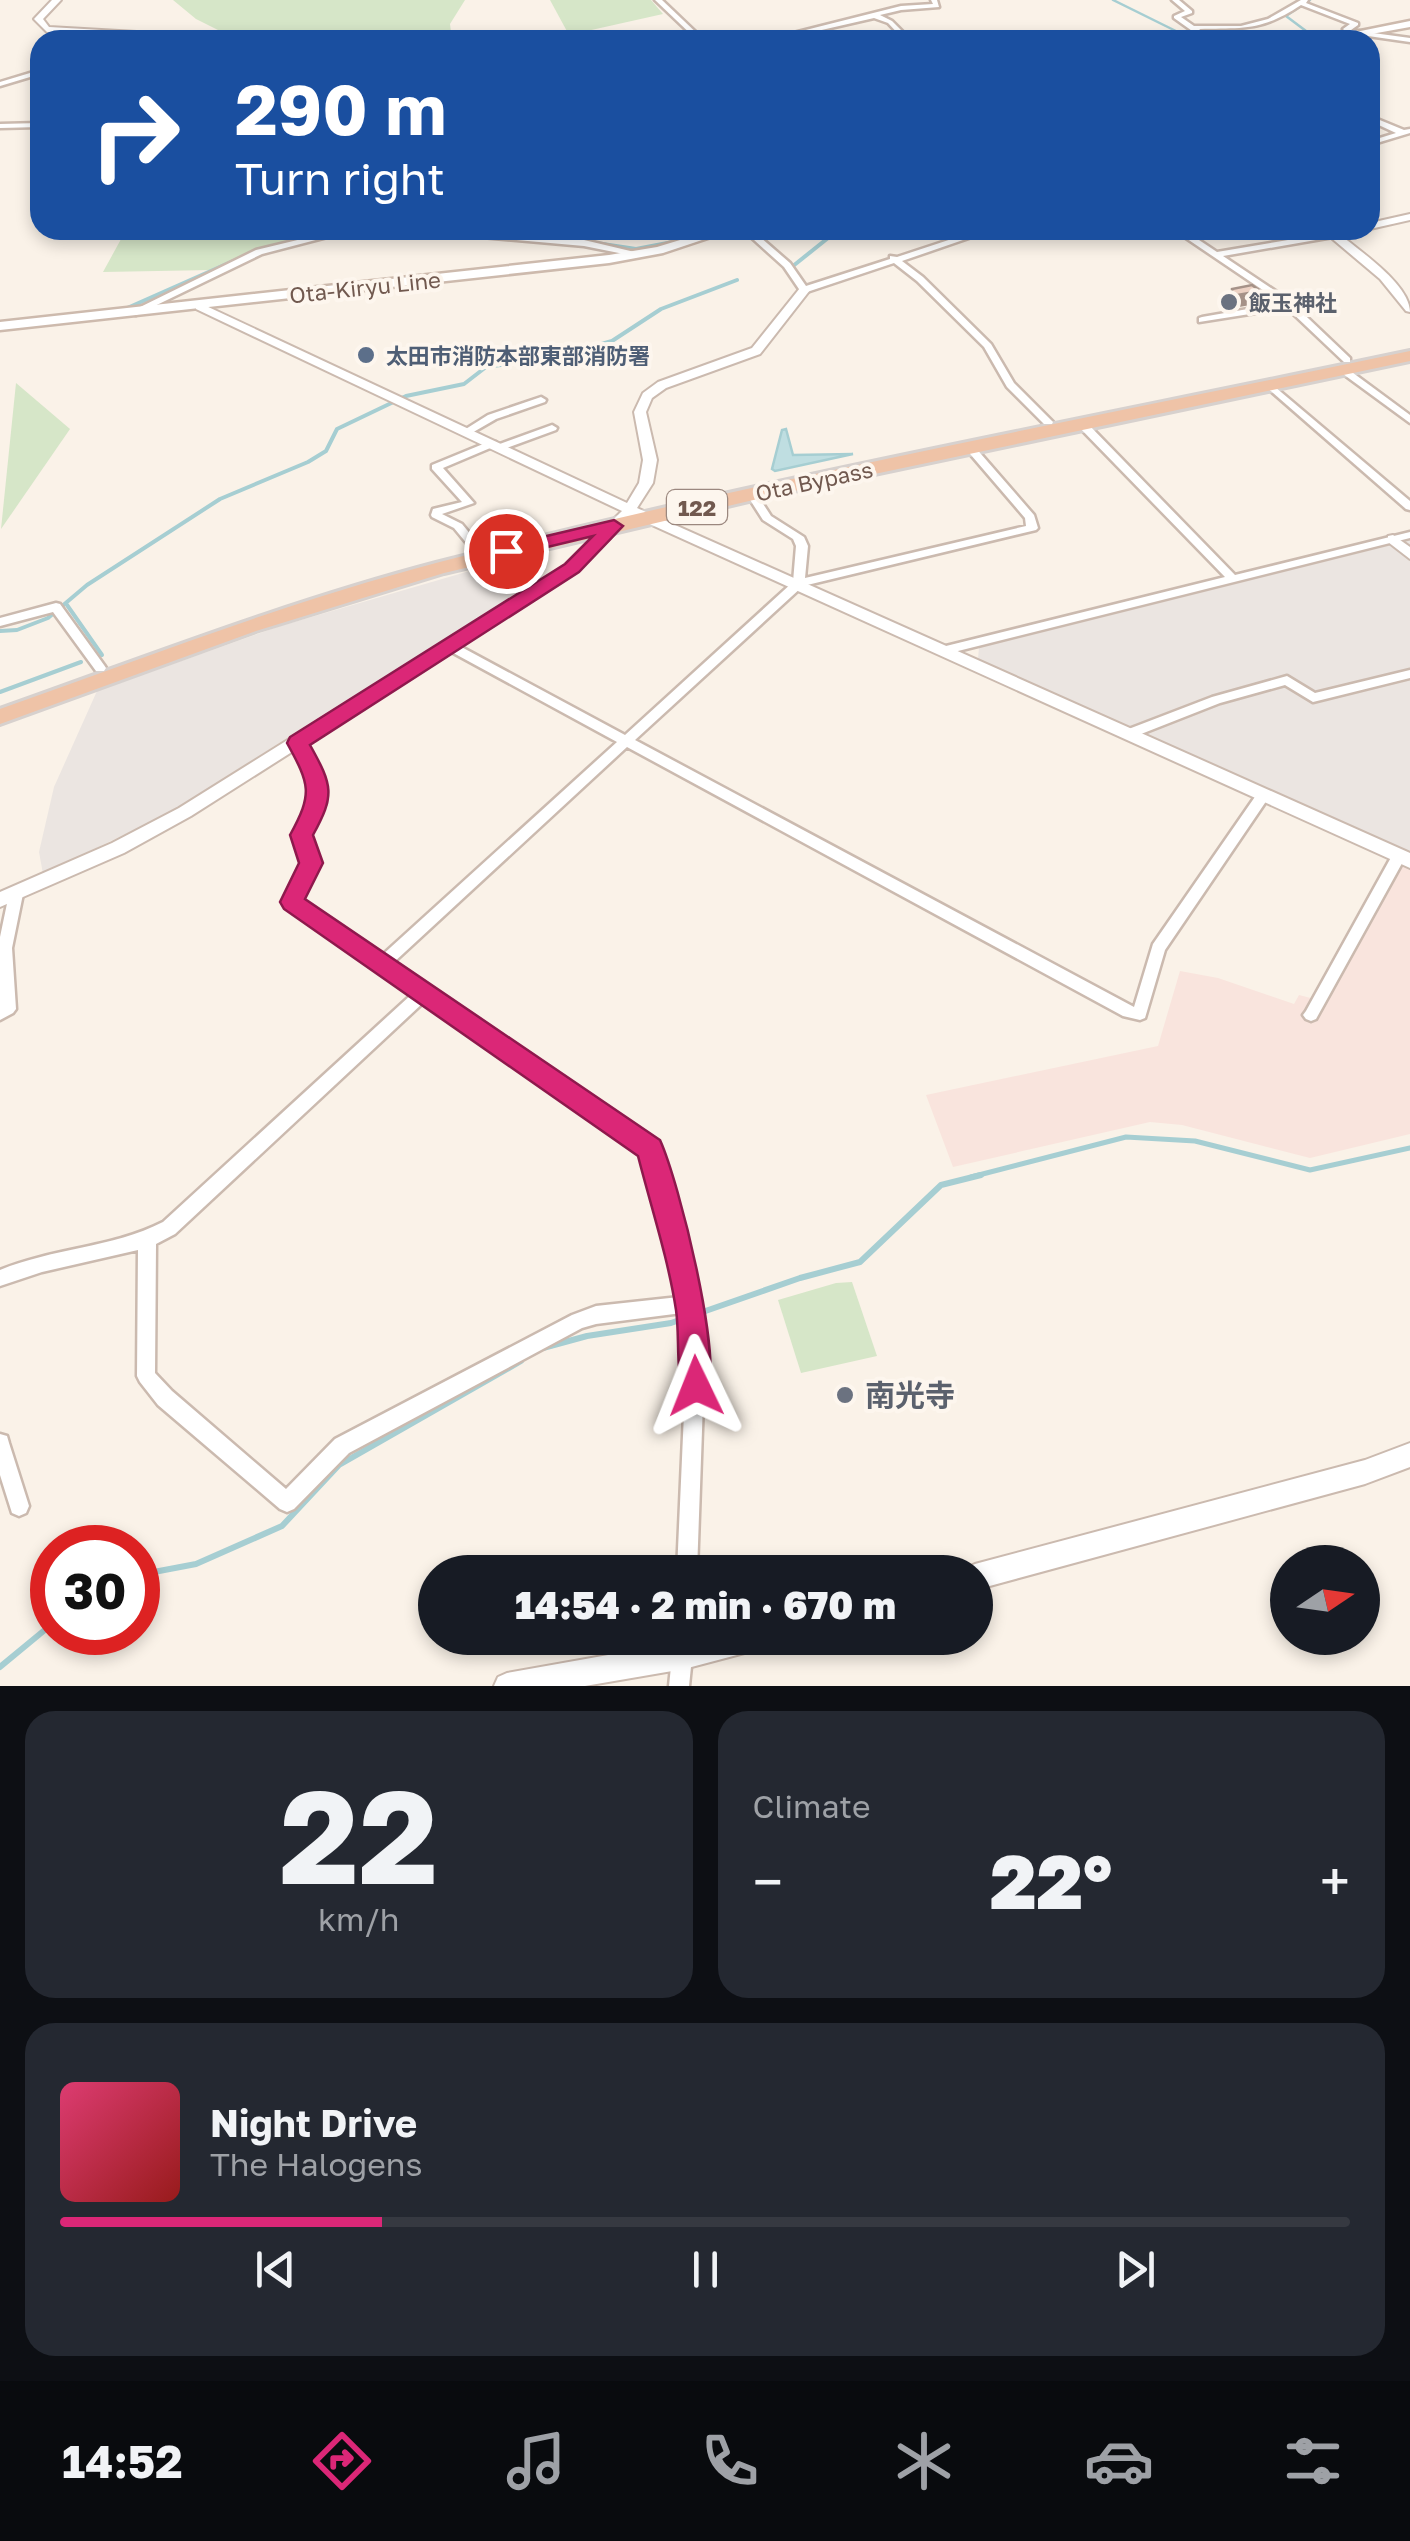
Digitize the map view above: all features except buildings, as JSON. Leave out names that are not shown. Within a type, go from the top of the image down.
[{"type":"highway","name":"Ota Bypass","points":[[0,704],[301,599],[477,549],[1048,422],[1345,364],[1407,356]]},
{"type":"highway","name":"Ota Bypass","points":[[0,717],[306,608],[631,515],[752,495],[1345,364]]},
{"type":"main road","points":[[1378,30],[1410,24]]},
{"type":"main road","name":"Ota-Kiryu Line","points":[[0,326],[639,254],[690,240]]},
{"type":"street","points":[[56,0],[38,19],[46,29],[68,30]]},
{"type":"street","points":[[658,0],[690,30]]},
{"type":"street","points":[[813,30],[901,8],[937,6],[934,0]]},
{"type":"street","points":[[1175,0],[1190,12],[1176,17],[1195,30]]},
{"type":"street","points":[[1192,28],[1215,24],[1230,28],[1276,20],[1303,3],[1356,24],[1348,30]]},
{"type":"street","points":[[874,16],[898,30]]},
{"type":"street","points":[[1380,37],[1410,40]]},
{"type":"street","points":[[0,84],[30,75]]},
{"type":"street","points":[[1380,122],[1406,132]]},
{"type":"street","points":[[0,126],[30,126]]},
{"type":"street","points":[[1380,140],[1406,132]]},
{"type":"street","points":[[1380,224],[1410,217]]},
{"type":"street","points":[[133,313],[259,252],[309,240]]},
{"type":"street","points":[[550,240],[639,254]]},
{"type":"street","points":[[758,240],[787,265],[804,290]]},
{"type":"street","points":[[0,1014],[8,1009],[8,897],[185,812],[572,568],[631,515],[649,472],[648,444],[640,412],[647,396],[662,385],[756,351],[804,290],[954,240]]},
{"type":"street","points":[[1192,240],[1289,305],[1345,364],[1410,420]]},
{"type":"street","points":[[1214,255],[1290,240]]},
{"type":"street","points":[[1340,240],[1384,278],[1410,309]]},
{"type":"street","points":[[893,258],[988,346],[1010,385],[1048,422]]},
{"type":"street","points":[[1202,320],[1289,305]]},
{"type":"street","points":[[200,307],[496,446],[631,515],[799,584],[1404,858],[1311,1015]]},
{"type":"street","points":[[1268,384],[1404,496],[1410,507]]},
{"type":"street","points":[[466,432],[541,400]]},
{"type":"street","points":[[1082,424],[1233,579]]},
{"type":"street","points":[[477,549],[458,526],[436,515],[437,511],[469,503],[436,468],[552,428]]},
{"type":"street","points":[[382,964],[799,584],[1032,528],[1030,517],[970,448]]},
{"type":"street","points":[[752,495],[766,518],[798,537],[802,546],[799,584]]},
{"type":"street","points":[[946,650],[1410,535]]},
{"type":"street","points":[[1393,539],[1410,554]]},
{"type":"street","points":[[0,622],[59,610],[100,668]]},
{"type":"street","points":[[450,646],[1128,1012],[1140,1014],[1158,948],[1264,794]]},
{"type":"street","points":[[1131,733],[1216,700],[1287,680],[1313,698],[1410,674]]},
{"type":"street","points":[[298,743],[313,771],[319,803],[301,835],[311,863],[292,902],[650,1148],[690,1304],[696,1346],[688,1555]]},
{"type":"street","points":[[0,1278],[49,1260],[147,1242],[170,1228],[424,994]]},
{"type":"street","points":[[147,1242],[146,1376],[164,1398],[287,1502],[342,1446],[578,1321],[690,1304]]},
{"type":"street","points":[[0,1443],[19,1506]]},
{"type":"street","points":[[993,1573],[1365,1472],[1410,1455]]},
{"type":"street","points":[[507,1686],[648,1655]]},
{"type":"street","points":[[679,1686],[683,1655]]},
{"type":"shaded area","points":[[1410,540],[1410,855],[978,659],[979,647]]},
{"type":"shaded area","points":[[514,558],[543,581],[327,712],[179,808],[43,874],[39,852],[54,787],[97,691],[277,627]]},
{"type":"shaded area","points":[[1403,865],[1410,867],[1410,1134],[1310,1158],[1182,1125],[1150,1122],[953,1167],[926,1095],[1158,1046],[1180,971],[1218,978],[1294,1004],[1299,995],[1326,1002]]},
{"type":"green space","points":[[173,0],[465,0],[450,24],[451,30],[218,30],[196,19]]},
{"type":"green space","points":[[550,0],[651,0],[663,14],[591,30],[566,30]]},
{"type":"green space","points":[[121,240],[300,240],[257,251],[212,270],[103,272]]},
{"type":"green space","points":[[16,383],[70,429],[1,529]]},
{"type":"green space","points":[[852,1282],[877,1356],[801,1373],[778,1300]]},
{"type":"water","points":[[786,429],[793,455],[853,454],[775,471],[772,469],[782,430]]},
{"type":"waterway","points":[[1113,0],[1174,30]]},
{"type":"waterway","points":[[1305,30],[1286,16],[1310,0]]},
{"type":"waterway","points":[[793,266],[826,240]]},
{"type":"waterway","points":[[596,243],[636,249],[678,241]]},
{"type":"waterway","points":[[125,309],[247,255]]},
{"type":"waterway","points":[[0,631],[17,630],[48,618],[87,585],[220,499],[308,462],[326,451],[337,429],[406,396],[464,384],[486,367],[547,359],[612,341],[661,309],[737,280]]},
{"type":"waterway","points":[[67,605],[102,655]]},
{"type":"waterway","points":[[0,692],[81,662]]},
{"type":"waterway","points":[[971,1177],[1126,1137],[1195,1141],[1310,1170],[1410,1148]]},
{"type":"waterway","points":[[543,1348],[587,1336],[671,1323],[800,1278],[860,1262],[941,1185],[981,1175]]},
{"type":"waterway","points":[[160,1571],[196,1564],[282,1526],[339,1465],[521,1361]]},
{"type":"waterway","points":[[0,1667],[30,1642]]},
{"type":"place","name":"飯玉神社","points":[[1229,302]]},
{"type":"place","name":"太田市消防本部東部消防署","points":[[366,355]]},
{"type":"place","name":"南光寺","points":[[845,1395]]},
{"type":"route","points":[[506,551],[614,526],[572,568],[298,743],[313,771],[319,803],[301,835],[310,871],[292,902],[650,1148],[690,1304],[696,1386]]}]
